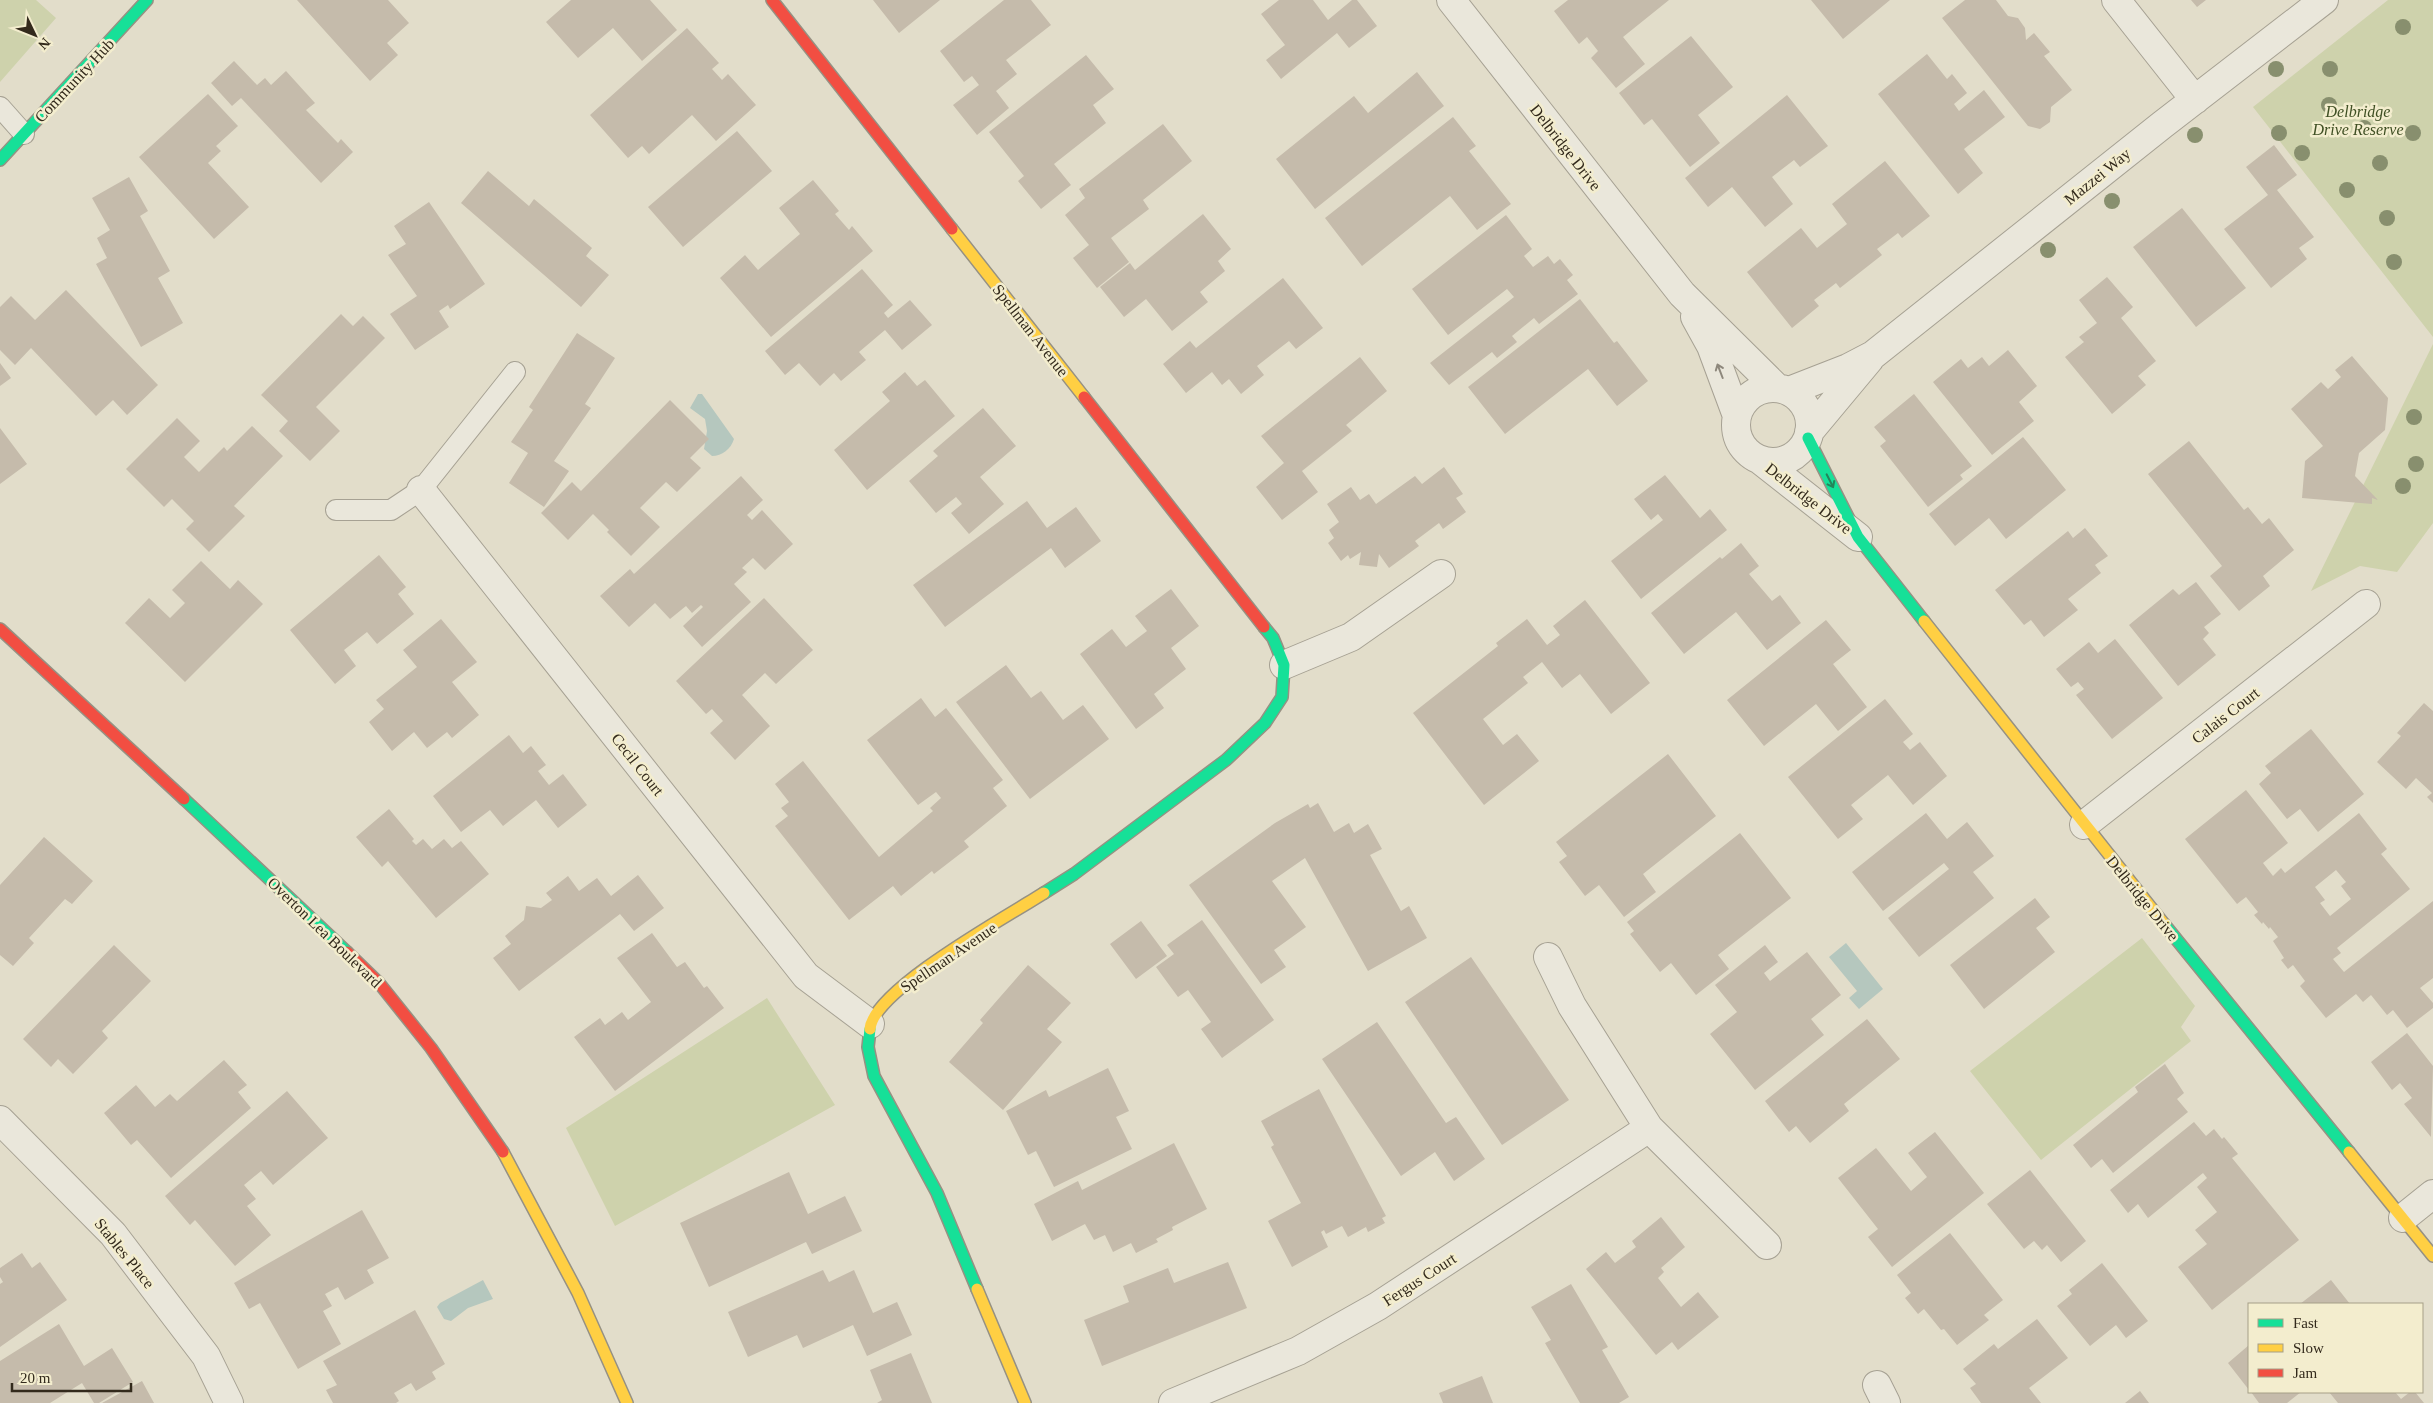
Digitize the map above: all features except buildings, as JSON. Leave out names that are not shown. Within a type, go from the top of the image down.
[{"type":"street","name":"Community Hub","points":[[0,160],[147,0]]},
{"type":"street","name":"Spellman Avenue","points":[[772,0],[1273,638],[1284,665],[1282,697],[1265,723],[1226,760],[1074,874],[909,979],[879,1007],[870,1024],[868,1047],[874,1076],[937,1193],[1025,1403]]},
{"type":"street","name":"Delbridge Drive","points":[[1451,0],[1682,294],[1783,389]]},
{"type":"street","points":[[2116,0],[2195,100]]},
{"type":"street","name":"Mazzei Way","points":[[1783,389],[1848,368],[1873,355],[2324,0]]},
{"type":"street","name":"Delbridge Drive","points":[[1682,294],[1711,346],[1737,416]]},
{"type":"street","name":"Mazzei Way","points":[[1808,435],[1873,355]]},
{"type":"street","points":[[1783,389],[1800,398],[1806,408],[1810,420],[1808,435],[1793,456],[1777,461],[1760,460],[1743,447],[1736,427],[1737,416],[1747,398],[1755,392],[1783,389]]},
{"type":"street","name":"Delbridge Drive","points":[[1808,435],[1858,537],[2084,826],[2433,1256]]},
{"type":"street","name":"Delbridge Drive","points":[[1760,460],[1858,537]]},
{"type":"street","name":"Cecil Court","points":[[421,490],[806,976],[870,1024]]},
{"type":"street","points":[[1284,665],[1351,637],[1441,574]]},
{"type":"street","name":"Calais Court","points":[[2084,826],[2366,604]]},
{"type":"street","name":"Overton Lea Boulevard","points":[[0,629],[301,907],[379,983],[431,1048],[498,1142],[578,1293],[627,1403]]},
{"type":"street","points":[[1548,957],[1572,1006],[1649,1128],[1767,1245]]},
{"type":"street","name":"Stables Place","points":[[0,1120],[113,1234],[206,1356],[230,1403]]},
{"type":"street","name":"Fergus Court","points":[[1173,1403],[1298,1351],[1378,1306],[1649,1128]]},
{"type":"street","points":[[2403,1218],[2433,1194]]},
{"type":"street","name":"Overton Lea Boulevard","points":[[578,1293],[616,1403]]},
{"type":"lane","points":[[0,107],[24,134]]},
{"type":"lane","points":[[0,121],[24,134]]},
{"type":"lane","points":[[336,510],[391,510],[421,490],[515,372]]},
{"type":"green space","points":[[0,0],[36,0],[56,18],[0,82]]},
{"type":"green space","name":"Delbridge Drive Reserve","points":[[2388,0],[2433,0],[2433,337],[2253,107]]},
{"type":"green space","points":[[2433,344],[2433,523],[2397,572],[2360,566],[2311,591]]},
{"type":"green space","points":[[2142,938],[2195,1006],[2181,1027],[2191,1041],[2041,1160],[1970,1071]]},
{"type":"green space","points":[[767,998],[835,1105],[615,1226],[566,1128]]},
{"type":"shaded area","points":[[698,394],[702,394],[734,439],[728,449],[719,455],[712,456],[704,449],[707,431],[705,419],[690,408]]},
{"type":"shaded area","points":[[1846,943],[1883,989],[1859,1009],[1849,998],[1857,991],[1829,957]]},
{"type":"shaded area","points":[[483,1280],[493,1299],[468,1308],[451,1321],[444,1319],[437,1307],[440,1303]]},
{"type":"traffic: fast","points":[[0,160],[147,0]]},
{"type":"traffic: fast","points":[[1808,438],[1858,537],[1924,621]]},
{"type":"traffic: fast","points":[[1044,893],[1074,874],[1226,760],[1265,723],[1282,697],[1284,665],[1273,638],[1264,627]]},
{"type":"traffic: fast","points":[[184,799],[347,952]]},
{"type":"traffic: fast","points":[[2164,924],[2349,1152]]},
{"type":"traffic: fast","points":[[870,1029],[868,1047],[874,1076],[937,1193],[977,1289]]},
{"type":"traffic: slow","points":[[952,229],[1084,397]]},
{"type":"traffic: slow","points":[[1924,621],[2164,924]]},
{"type":"traffic: slow","points":[[870,1029],[877,1013],[893,995],[917,975],[974,936],[1044,893]]},
{"type":"traffic: slow","points":[[503,1152],[578,1293],[627,1403]]},
{"type":"traffic: slow","points":[[2349,1152],[2433,1256]]},
{"type":"traffic: slow","points":[[977,1289],[1025,1403]]},
{"type":"traffic: jam","points":[[772,0],[952,229]]},
{"type":"traffic: jam","points":[[1084,397],[1264,627]]},
{"type":"traffic: jam","points":[[0,629],[184,799]]},
{"type":"traffic: jam","points":[[347,952],[379,983],[431,1048],[503,1152]]}]
